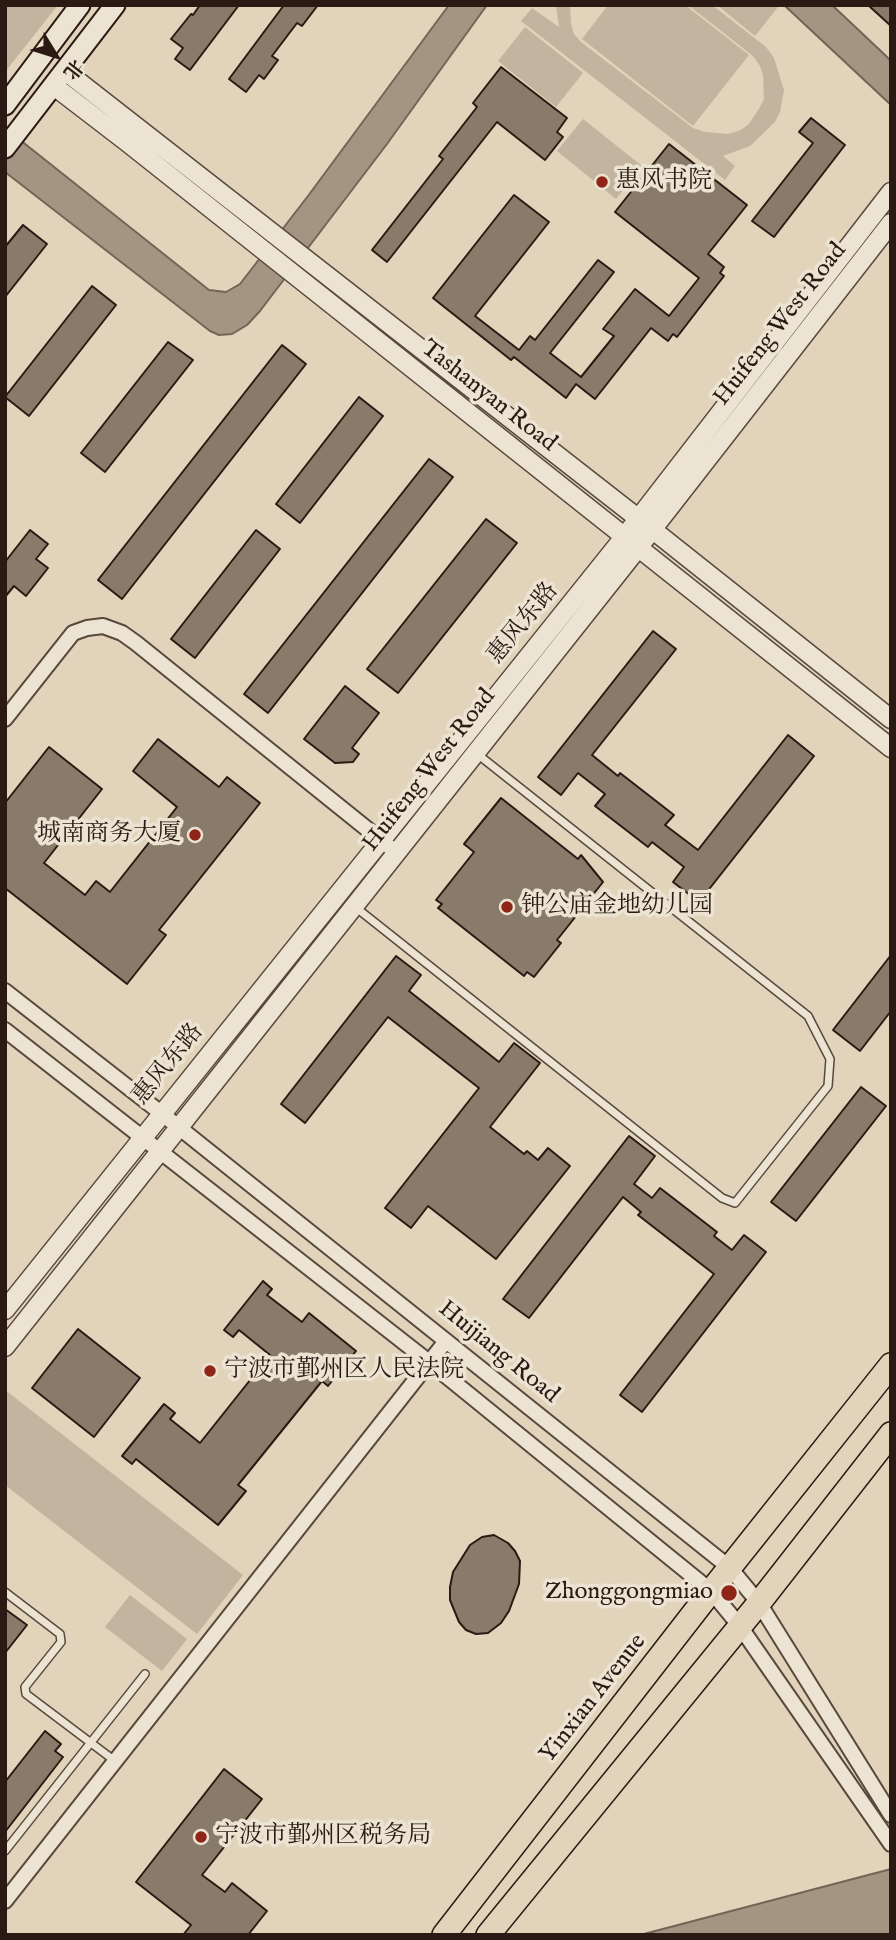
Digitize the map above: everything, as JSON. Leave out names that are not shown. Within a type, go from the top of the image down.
[{"type":"main road","points":[[5,105],[80,5]]},
{"type":"main road","points":[[5,148],[116,5]]},
{"type":"main road","name":"Yinxian Avenue","points":[[444,1935],[711,1591],[891,1365]]},
{"type":"main road","points":[[488,1935],[759,1603],[891,1434]]},
{"type":"street","name":"Tashanyan Road","points":[[60,79],[645,525],[891,719]]},
{"type":"street","name":"Tashanyan Road","points":[[60,79],[891,748]]},
{"type":"street","name":"惠风东路","points":[[5,1310],[382,842],[468,748],[632,542],[891,192]]},
{"type":"street","name":"Huifeng West Road","points":[[645,525],[891,223]]},
{"type":"street","points":[[5,719],[73,634],[103,626],[122,633],[136,643],[397,853]]},
{"type":"street","name":"Huifeng West Road","points":[[5,1348],[397,853],[468,748]]},
{"type":"street","name":"Huijiang Road","points":[[5,991],[730,1568],[759,1603],[891,1815]]},
{"type":"street","name":"Huijiang Road","points":[[5,1030],[429,1362],[711,1591],[739,1625],[891,1844]]},
{"type":"street","points":[[5,1901],[446,1340]]},
{"type":"lane","points":[[339,895],[722,1198],[735,1203],[828,1086],[830,1059],[808,1016],[468,748]]},
{"type":"lane","points":[[5,1592],[60,1634],[61,1642],[25,1687],[26,1694],[115,1761]]},
{"type":"lane","points":[[5,1851],[145,1674]]},
{"type":"shaded area","points":[[5,5],[58,5],[5,72]]},
{"type":"shaded area","points":[[449,5],[487,5],[387,144],[260,311],[247,325],[232,334],[219,335],[210,331],[5,172],[5,128],[209,290],[226,292],[240,284]]},
{"type":"shaded area","points":[[556,5],[570,5],[571,24],[574,34],[581,42],[693,128],[728,134],[749,124],[760,107],[764,99],[763,75],[753,56],[688,5],[712,5],[766,47],[774,58],[784,90],[780,112],[775,122],[750,146],[723,156],[735,166],[725,180],[521,21],[532,8],[559,27]]},
{"type":"shaded area","points":[[608,5],[685,5],[749,55],[693,126],[582,39]]},
{"type":"shaded area","points":[[717,5],[776,5],[778,7],[755,36]]},
{"type":"shaded area","points":[[784,5],[832,5],[891,61],[891,105]]},
{"type":"shaded area","points":[[525,27],[583,73],[556,107],[498,61]]},
{"type":"shaded area","points":[[583,119],[642,166],[616,199],[557,151]]},
{"type":"shaded area","points":[[5,1390],[243,1575],[197,1634],[5,1485]]},
{"type":"shaded area","points":[[130,1595],[187,1639],[162,1671],[105,1627]]},
{"type":"shaded area","points":[[891,1869],[891,1935],[640,1935]]},
{"type":"building","points":[[200,5],[239,5],[190,70],[175,59],[183,48],[171,39]]},
{"type":"building","points":[[284,5],[318,5],[302,26],[297,23],[272,56],[278,60],[264,79],[259,75],[246,92],[229,79]]},
{"type":"building","points":[[868,5],[891,5],[891,26]]},
{"type":"building","points":[[501,67],[567,118],[557,132],[563,137],[545,160],[497,122],[387,262],[372,250],[443,159],[439,156],[477,107],[473,103]]},
{"type":"building","points":[[811,118],[845,145],[774,237],[752,221],[813,143],[799,132]]},
{"type":"building","points":[[669,144],[747,205],[708,254],[724,267],[720,273],[724,276],[677,337],[673,334],[668,341],[651,328],[595,399],[576,384],[566,398],[514,357],[511,360],[433,298],[514,195],[549,222],[475,316],[519,350],[530,336],[535,340],[598,260],[614,272],[550,353],[581,377],[614,336],[603,329],[635,289],[669,316],[699,278],[615,212]]},
{"type":"building","points":[[23,225],[47,244],[5,297],[5,247]]},
{"type":"building","points":[[92,286],[116,305],[29,416],[5,397]]},
{"type":"building","points":[[168,342],[193,360],[105,472],[81,453]]},
{"type":"building","points":[[282,345],[306,364],[122,599],[98,580]]},
{"type":"building","points":[[359,397],[383,416],[300,523],[276,504]]},
{"type":"building","points":[[429,459],[453,477],[268,713],[244,694]]},
{"type":"building","points":[[486,519],[517,543],[398,693],[367,669]]},
{"type":"building","points":[[30,530],[48,544],[36,559],[48,568],[26,596],[14,586],[5,597],[5,562]]},
{"type":"building","points":[[256,530],[280,549],[195,658],[171,639]]},
{"type":"building","points":[[653,631],[676,649],[592,755],[674,815],[665,825],[698,850],[788,735],[814,756],[699,902],[673,882],[684,867],[652,842],[648,847],[595,806],[605,794],[578,773],[561,795],[538,777]]},
{"type":"building","points":[[345,686],[379,713],[352,748],[359,754],[353,762],[335,763],[304,739]]},
{"type":"building","name":"城南商务大厦","points":[[158,739],[219,787],[227,777],[260,803],[159,930],[166,935],[127,984],[5,888],[5,803],[49,747],[102,789],[44,863],[85,895],[96,881],[110,892],[177,807],[133,771]]},
{"type":"building","points":[[501,798],[578,859],[581,855],[603,882],[557,940],[561,943],[534,977],[527,972],[524,976],[438,908],[442,904],[436,900],[474,852],[464,844]]},
{"type":"building","points":[[891,955],[891,1011],[860,1051],[833,1030]]},
{"type":"building","points":[[396,956],[421,975],[409,991],[499,1062],[514,1043],[540,1063],[490,1127],[524,1154],[527,1151],[538,1160],[548,1148],[570,1166],[496,1259],[428,1206],[411,1228],[385,1208],[479,1088],[388,1017],[305,1123],[281,1104]]},
{"type":"building","points":[[861,1087],[886,1106],[796,1221],[771,1202]]},
{"type":"building","points":[[629,1136],[655,1156],[634,1184],[652,1198],[660,1188],[717,1232],[714,1236],[732,1250],[744,1235],[766,1252],[642,1412],[620,1395],[714,1274],[638,1215],[641,1212],[623,1197],[529,1318],[503,1299]]},
{"type":"building","points":[[263,1281],[272,1289],[267,1295],[302,1322],[309,1313],[356,1351],[328,1386],[322,1381],[238,1485],[246,1491],[218,1525],[136,1459],[132,1464],[122,1456],[164,1404],[175,1413],[170,1419],[200,1443],[270,1355],[239,1330],[233,1337],[224,1330]]},
{"type":"building","points":[[78,1329],[140,1378],[94,1437],[32,1388]]},
{"type":"building","points":[[494,1535],[508,1543],[515,1551],[520,1561],[519,1584],[509,1611],[501,1623],[488,1633],[476,1634],[466,1630],[459,1622],[450,1600],[450,1587],[453,1572],[470,1545],[482,1537]]},
{"type":"building","points":[[5,1609],[27,1625],[5,1653]]},
{"type":"building","points":[[45,1731],[61,1744],[55,1751],[63,1757],[5,1832],[5,1782]]},
{"type":"building","name":"宁波市鄞州区税务局","points":[[224,1769],[262,1799],[202,1875],[225,1892],[232,1883],[267,1911],[248,1935],[183,1935],[191,1925],[136,1882]]},
{"type":"place","name":"惠风书院","points":[[602,182]]},
{"type":"place","name":"城南商务大厦","points":[[195,835]]},
{"type":"place","name":"钟公庙金地幼儿园","points":[[507,907]]},
{"type":"place","name":"宁波市鄞州区人民法院","points":[[210,1371]]},
{"type":"place","name":"Zhonggongmiao","points":[[729,1593]]},
{"type":"place","name":"宁波市鄞州区税务局","points":[[201,1837]]}]
